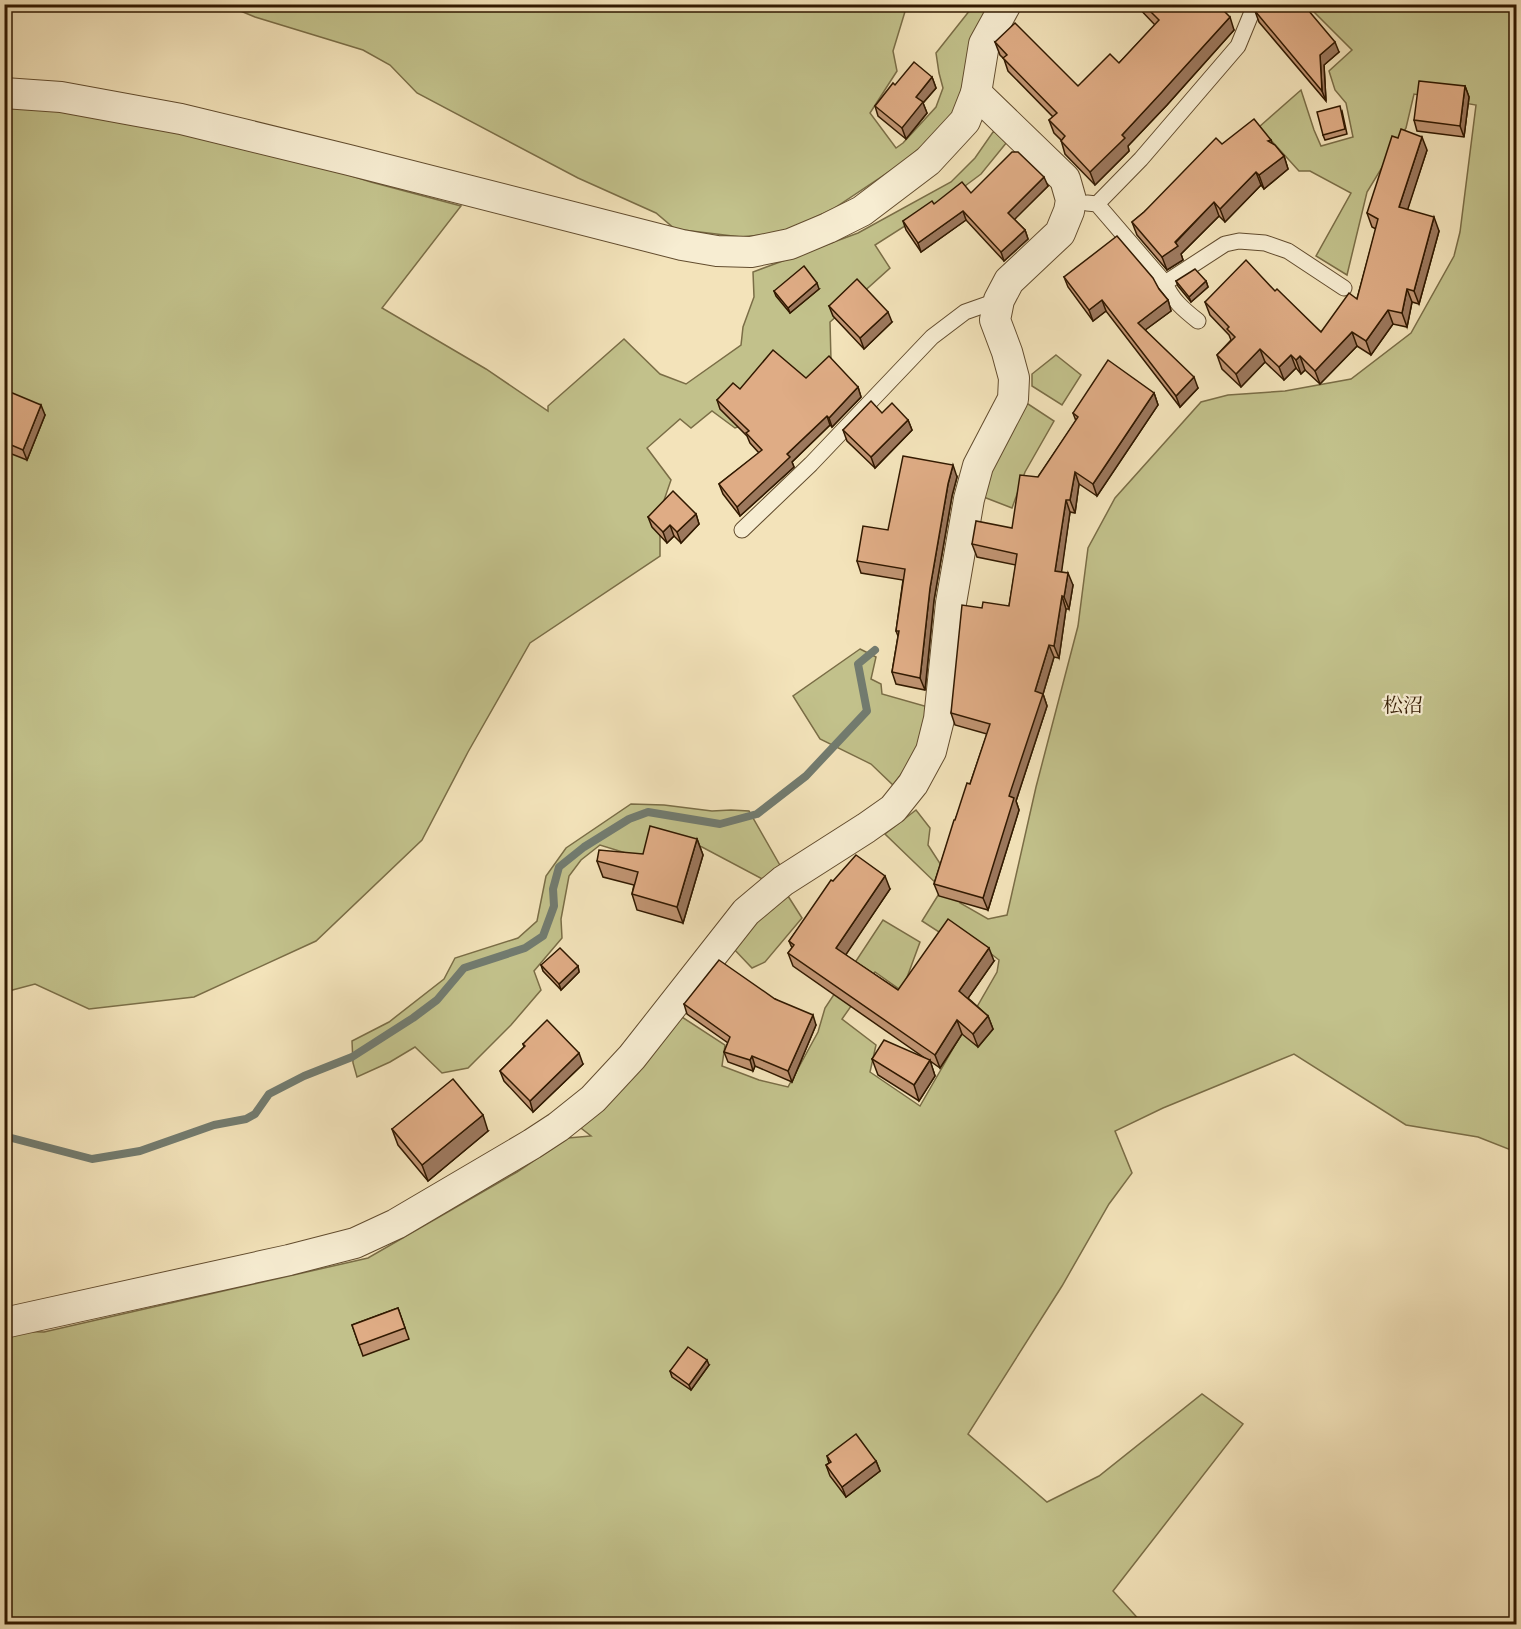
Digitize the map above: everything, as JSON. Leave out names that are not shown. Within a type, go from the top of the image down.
[{"type":"street","points":[[4,93],[61,97],[182,119],[682,245],[717,251],[751,252],[790,244],[862,211],[928,161],[965,121],[976,93],[984,44],[1006,4]]},
{"type":"street","points":[[4,1323],[289,1260],[355,1243],[396,1224],[558,1127],[593,1099],[632,1057],[746,912],[783,881],[893,809],[913,784],[931,751],[939,719],[951,603],[969,499],[978,466],[1012,399],[1014,378],[995,320],[999,300],[1009,281],[1060,233],[1084,202],[1065,178],[976,93]]},
{"type":"lane","points":[[1198,321],[1180,307],[1169,293],[1165,283],[1084,202],[1141,159],[1238,46],[1252,12],[1261,4]]},
{"type":"lane","points":[[1165,283],[1225,244],[1239,241],[1265,243],[1288,251],[1344,288]]},
{"type":"lane","points":[[742,530],[812,464],[932,337],[965,312],[999,300]]},
{"type":"shaded area","points":[[226,5],[907,5],[893,51],[897,71],[870,113],[896,148],[936,107],[943,88],[936,53],[974,5],[990,5],[965,92],[951,121],[902,163],[833,209],[782,233],[741,237],[675,229],[656,213],[578,178],[417,93],[390,65],[363,50],[255,17]]},
{"type":"shaded area","points":[[1307,5],[1516,5],[1516,1152],[1478,1137],[1406,1125],[1294,1054],[1163,1108],[1115,1131],[1132,1173],[1109,1204],[1062,1286],[968,1434],[1047,1502],[1099,1476],[1202,1394],[1243,1424],[1113,1591],[1143,1624],[5,1624],[5,1331],[44,1332],[368,1258],[517,1172],[568,1138],[591,1136],[577,1125],[682,1017],[725,1045],[722,1066],[759,1080],[788,1087],[818,1032],[825,1008],[883,920],[920,942],[902,991],[875,972],[842,1019],[876,1045],[870,1072],[920,1106],[997,972],[999,960],[964,933],[939,932],[922,921],[942,889],[885,834],[916,810],[930,828],[928,845],[948,876],[965,883],[960,903],[988,919],[1007,915],[1036,787],[1078,626],[1088,548],[1115,498],[1201,402],[1228,395],[1285,391],[1351,379],[1411,333],[1454,256],[1460,232],[1476,105],[1414,94],[1406,128],[1367,192],[1347,275],[1316,256],[1351,193],[1310,171],[1299,171],[1259,127],[1301,90],[1321,146],[1353,137],[1346,103],[1335,90],[1329,71],[1352,50]]},
{"type":"shaded area","points":[[5,103],[58,105],[285,155],[371,182],[461,206],[382,308],[486,369],[548,411],[548,406],[624,339],[660,374],[686,384],[741,345],[743,327],[754,297],[753,272],[858,233],[951,182],[975,158],[993,132],[1000,133],[1007,142],[981,174],[949,198],[875,245],[890,268],[830,322],[831,360],[773,415],[735,428],[712,411],[691,428],[680,419],[647,448],[671,480],[660,512],[660,556],[530,643],[468,752],[422,840],[316,941],[194,997],[89,1009],[35,984],[5,992]]},
{"type":"shaded area","points":[[1056,355],[1081,375],[1062,405],[1032,386],[1032,374]]},
{"type":"shaded area","points":[[1025,402],[1054,421],[1025,472],[1012,508],[981,496],[997,448]]},
{"type":"shaded area","points":[[860,649],[876,657],[871,679],[881,684],[882,694],[928,707],[919,743],[908,765],[893,785],[871,764],[820,739],[793,696]]},
{"type":"shaded area","points":[[631,804],[664,805],[712,811],[749,811],[781,867],[766,881],[702,847],[652,835],[642,858],[600,845],[581,860],[569,876],[561,919],[562,938],[534,971],[541,990],[511,1025],[468,1068],[442,1073],[415,1047],[390,1062],[357,1077],[353,1063],[352,1041],[389,1022],[444,979],[455,958],[518,938],[537,921],[546,876],[566,848]]},
{"type":"shaded area","points":[[788,896],[802,918],[765,962],[752,968],[732,947],[754,921]]},
{"type":"building","points":[[1143,4],[1217,4],[1230,17],[1122,135],[1125,138],[1090,172],[1061,141],[1065,136],[1049,120],[1057,113],[1003,58],[1007,55],[995,42],[1015,23],[1078,86],[1110,54],[1119,63],[1159,20]]},
{"type":"building","points":[[1263,4],[1303,4],[1335,42],[1320,55],[1322,91],[1255,11]]},
{"type":"building","points":[[914,62],[932,77],[916,97],[923,102],[902,128],[875,106]]},
{"type":"building","points":[[1419,81],[1465,86],[1460,126],[1414,120]]},
{"type":"building","points":[[1340,106],[1345,129],[1323,135],[1317,112]]},
{"type":"building","points":[[1254,119],[1271,140],[1268,141],[1275,145],[1284,156],[1259,175],[1256,172],[1220,209],[1214,202],[1175,242],[1178,246],[1162,257],[1132,222],[1216,138],[1222,144]]},
{"type":"building","points":[[1401,129],[1422,137],[1399,207],[1434,217],[1414,291],[1407,289],[1402,313],[1388,310],[1366,341],[1352,332],[1315,371],[1300,356],[1296,360],[1291,355],[1279,367],[1260,349],[1236,374],[1217,355],[1235,337],[1227,329],[1229,327],[1205,302],[1246,260],[1275,291],[1277,289],[1321,332],[1349,293],[1357,299],[1378,219],[1367,213],[1392,136],[1398,138]]},
{"type":"building","points":[[1012,152],[1018,152],[1044,177],[1008,213],[1025,230],[1001,252],[963,211],[918,243],[903,221],[932,201],[934,204],[962,182],[971,193]]},
{"type":"building","points":[[1117,236],[1153,278],[1168,300],[1138,323],[1194,377],[1176,396],[1102,300],[1089,310],[1064,277]]},
{"type":"building","points":[[804,266],[817,283],[788,308],[774,291]]},
{"type":"building","points":[[1195,269],[1206,281],[1189,297],[1176,281]]},
{"type":"building","points":[[857,279],[888,312],[860,338],[829,306]]},
{"type":"building","points":[[773,350],[806,378],[829,356],[858,387],[829,418],[827,416],[787,454],[790,457],[737,507],[719,484],[762,450],[746,433],[749,431],[717,400],[733,383],[740,389]]},
{"type":"building","points":[[1108,360],[1154,393],[1093,484],[1075,472],[1070,500],[1066,500],[1055,571],[1068,573],[1054,646],[1049,645],[1035,691],[1043,694],[1009,796],[1014,798],[983,898],[934,884],[954,820],[967,783],[970,784],[990,724],[951,713],[962,605],[982,608],[983,602],[1009,606],[1017,554],[972,544],[976,521],[1012,528],[1020,475],[1038,477],[1078,417],[1073,413]]},
{"type":"building","points":[[10,392],[41,405],[23,450],[4,442],[4,404]]},
{"type":"building","points":[[871,401],[882,413],[892,403],[908,420],[871,457],[843,430]]},
{"type":"building","points":[[903,456],[953,465],[930,588],[920,678],[892,672],[899,631],[896,631],[905,569],[857,561],[863,526],[888,530]]},
{"type":"building","points":[[673,491],[696,514],[677,532],[670,525],[663,532],[648,517]]},
{"type":"building","points":[[650,826],[697,839],[677,907],[632,894],[638,872],[597,861],[599,850],[643,854]]},
{"type":"building","points":[[856,855],[885,876],[836,948],[898,990],[948,919],[989,948],[959,991],[988,1016],[973,1034],[957,1020],[935,1055],[788,953],[794,945],[789,941],[831,880],[833,881]]},
{"type":"building","points":[[560,948],[578,966],[559,984],[541,965]]},
{"type":"building","points":[[719,960],[775,999],[813,1015],[788,1071],[752,1056],[750,1060],[724,1052],[730,1037],[684,1004]]},
{"type":"building","points":[[547,1020],[579,1053],[530,1101],[500,1071]]},
{"type":"building","points":[[884,1040],[930,1060],[914,1085],[872,1059]]},
{"type":"building","points":[[453,1079],[483,1115],[422,1165],[392,1129]]},
{"type":"building","points":[[398,1308],[405,1328],[359,1345],[352,1325]]},
{"type":"building","points":[[688,1347],[707,1360],[689,1385],[670,1371]]},
{"type":"building","points":[[856,1434],[876,1461],[842,1487],[826,1465],[831,1462],[827,1456]]},
{"type":"waterway","points":[[4,1136],[92,1159],[140,1151],[214,1125],[246,1119],[255,1114],[269,1094],[304,1076],[352,1057],[413,1018],[437,1000],[464,968],[525,948],[543,936],[554,906],[553,889],[559,867],[584,847],[629,819],[648,812],[720,824],[757,814],[806,776],[867,711],[858,664],[875,650]]},
{"type":"district","name":"松沼","points":[[1403,705]]}]
